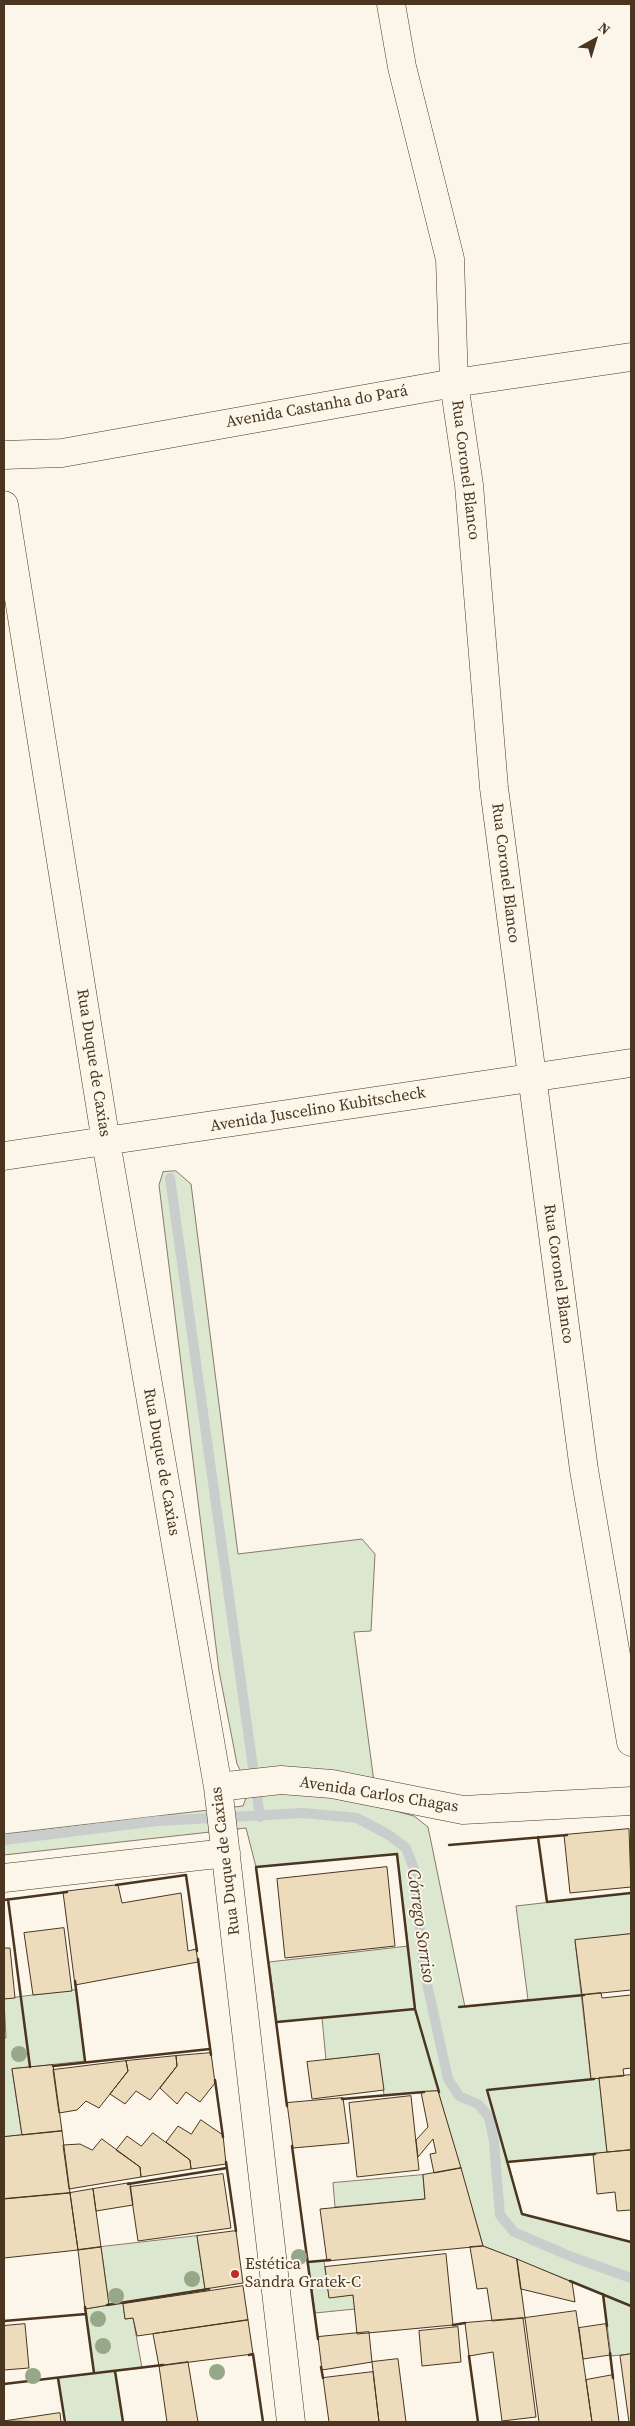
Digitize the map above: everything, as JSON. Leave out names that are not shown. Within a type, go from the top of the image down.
[{"type":"street","name":"Rua Coronel Blanco","points":[[391,4],[402,67],[450,259],[454,383],[469,485],[494,788],[584,1470],[631,1742]]},
{"type":"street","name":"Avenida Castanha do Pará","points":[[4,455],[62,453],[454,383],[631,357]]},
{"type":"street","name":"Rua Duque de Caxias","points":[[4,505],[106,1142],[221,1820],[291,2422]]},
{"type":"street","name":"Avenida Juscelino Kubitscheck","points":[[4,1156],[631,1063]]},
{"type":"street","name":"Avenida Carlos Chagas","points":[[4,1878],[221,1820],[282,1780],[332,1784],[463,1810],[631,1801]]},
{"type":"green space","points":[[176,1171],[191,1184],[238,1554],[362,1539],[375,1554],[371,1631],[354,1632],[374,1782],[241,1772],[237,1764],[219,1671],[159,1185],[163,1172]]},
{"type":"green space","points":[[261,1792],[332,1794],[414,1816],[428,1827],[465,2007],[528,2000],[516,1906],[631,1893],[631,1934],[575,1941],[591,2079],[599,2078],[607,2152],[508,2162],[522,2214],[631,2242],[631,2354],[611,2356],[603,2294],[483,2246],[438,2091],[384,2095],[379,2054],[326,2060],[322,2018],[277,2022],[269,1962],[408,1946],[397,1854],[256,1867],[246,1828],[4,1855],[4,1834],[243,1806],[246,1798]]},
{"type":"green space","points":[[76,1990],[85,2061],[12,2069],[22,2135],[4,2137],[4,2038],[6,2038],[4,1999]]},
{"type":"green space","points":[[423,2175],[425,2199],[335,2207],[333,2183]]},
{"type":"green space","points":[[197,2236],[205,2289],[123,2303],[125,2319],[133,2318],[142,2368],[115,2371],[123,2422],[65,2422],[58,2378],[94,2373],[85,2309],[109,2305],[101,2247]]},
{"type":"green space","points":[[324,2261],[329,2297],[353,2295],[355,2309],[315,2313],[308,2262]]},
{"type":"building","points":[[629,1829],[631,1887],[570,1893],[564,1835]]},
{"type":"building","points":[[387,1867],[395,1946],[285,1958],[277,1879]]},
{"type":"building","points":[[118,1885],[122,1903],[181,1893],[188,1951],[196,1949],[198,1962],[75,1985],[63,1892]]},
{"type":"building","points":[[64,1928],[72,1991],[33,1995],[24,1933]]},
{"type":"building","points":[[631,1934],[631,1990],[582,1995],[575,1940]]},
{"type":"building","points":[[4,1948],[10,1948],[15,1998],[4,1999]]},
{"type":"building","points":[[601,1993],[602,1998],[631,1995],[631,2068],[623,2069],[624,2076],[591,2079],[582,1995]]},
{"type":"building","points":[[211,2053],[215,2083],[200,2102],[186,2092],[177,2104],[160,2088],[177,2066],[176,2056]]},
{"type":"building","points":[[379,2054],[384,2090],[312,2099],[307,2062]]},
{"type":"building","points":[[176,2056],[177,2066],[150,2100],[136,2091],[125,2104],[110,2094],[128,2071],[126,2061]]},
{"type":"building","points":[[126,2061],[128,2071],[99,2108],[86,2101],[77,2110],[59,2113],[53,2070]]},
{"type":"building","points":[[53,2065],[62,2131],[22,2135],[12,2069]]},
{"type":"building","points":[[631,2075],[631,2150],[607,2152],[599,2078]]},
{"type":"building","points":[[438,2091],[461,2168],[434,2173],[430,2154],[436,2153],[433,2139],[418,2157],[416,2140],[428,2127],[421,2092]]},
{"type":"building","points":[[411,2096],[419,2170],[357,2177],[349,2103]]},
{"type":"building","points":[[343,2098],[349,2143],[293,2148],[287,2103]]},
{"type":"building","points":[[201,2120],[223,2135],[226,2164],[191,2169],[190,2160],[166,2142],[178,2126],[191,2134]]},
{"type":"building","points":[[62,2131],[70,2193],[4,2199],[4,2137]]},
{"type":"building","points":[[153,2133],[190,2160],[191,2169],[141,2177],[140,2167],[116,2150],[127,2136],[141,2146]]},
{"type":"building","points":[[102,2139],[140,2167],[141,2177],[69,2189],[63,2145],[80,2144],[92,2150]]},
{"type":"building","points":[[631,2150],[631,2210],[617,2211],[615,2192],[597,2194],[593,2154]]},
{"type":"building","points":[[461,2168],[483,2246],[327,2261],[320,2209],[425,2199],[423,2175]]},
{"type":"building","points":[[223,2174],[231,2228],[138,2241],[130,2187]]},
{"type":"building","points":[[130,2183],[133,2205],[96,2211],[93,2189]]},
{"type":"building","points":[[93,2189],[101,2247],[78,2250],[70,2193]]},
{"type":"building","points":[[70,2193],[78,2250],[4,2258],[4,2199]]},
{"type":"building","points":[[236,2231],[243,2283],[205,2289],[197,2236]]},
{"type":"building","points":[[483,2246],[517,2259],[525,2318],[492,2321],[487,2288],[477,2289],[470,2247]]},
{"type":"building","points":[[101,2247],[109,2305],[85,2309],[78,2250]]},
{"type":"building","points":[[446,2254],[453,2325],[357,2334],[353,2295],[329,2298],[325,2267]]},
{"type":"building","points":[[517,2259],[572,2282],[575,2302],[521,2289]]},
{"type":"building","points":[[243,2286],[248,2320],[137,2336],[133,2318],[125,2319],[123,2304]]},
{"type":"building","points":[[576,2311],[592,2422],[539,2422],[525,2318]]},
{"type":"building","points":[[523,2318],[536,2417],[502,2421],[493,2352],[469,2356],[465,2323]]},
{"type":"building","points":[[248,2320],[253,2354],[159,2366],[153,2334]]},
{"type":"building","points":[[25,2324],[29,2368],[4,2370],[4,2326]]},
{"type":"building","points":[[606,2324],[610,2355],[583,2359],[579,2328]]},
{"type":"building","points":[[458,2327],[461,2362],[422,2366],[419,2331]]},
{"type":"building","points":[[369,2332],[372,2362],[322,2370],[318,2337]]},
{"type":"building","points":[[631,2354],[631,2422],[629,2422],[620,2356]]},
{"type":"building","points":[[398,2359],[406,2422],[379,2422],[372,2362]]},
{"type":"building","points":[[188,2362],[198,2422],[167,2422],[159,2366]]},
{"type":"building","points":[[373,2372],[379,2422],[329,2422],[323,2378]]},
{"type":"building","points":[[613,2375],[619,2422],[592,2422],[586,2380]]},
{"type":"building","points":[[60,2413],[61,2422],[4,2421]]},
{"type":"waterway","points":[[170,1178],[260,1817]]},
{"type":"waterway","name":"Córrego Sorriso","points":[[4,1840],[158,1821],[303,1813],[357,1818],[389,1835],[406,1848],[414,1869],[424,1970],[448,2079],[459,2096],[478,2104],[489,2117],[494,2142],[500,2215],[514,2232],[572,2257],[631,2278]]},
{"type":"wall","points":[[449,1845],[567,1835]]},
{"type":"wall","points":[[538,1837],[547,1902],[631,1893]]},
{"type":"wall","points":[[287,2106],[256,1867],[397,1854],[415,2009],[439,2092]]},
{"type":"wall","points":[[116,1885],[186,1875],[197,1951]]},
{"type":"wall","points":[[4,1900],[67,1892]]},
{"type":"wall","points":[[8,1899],[30,2067]]},
{"type":"wall","points":[[198,1959],[211,2055]]},
{"type":"wall","points":[[75,1981],[85,2061]]},
{"type":"wall","points":[[459,2007],[584,1995]]},
{"type":"wall","points":[[277,2022],[415,2009]]},
{"type":"wall","points":[[53,2066],[210,2049]]},
{"type":"wall","points":[[594,2079],[487,2090],[522,2214],[631,2242]]},
{"type":"wall","points":[[215,2080],[223,2137]]},
{"type":"wall","points":[[342,2099],[424,2092]]},
{"type":"wall","points":[[292,2146],[318,2339]]},
{"type":"wall","points":[[507,2162],[595,2154]]},
{"type":"wall","points":[[226,2162],[236,2231]]},
{"type":"wall","points":[[128,2184],[227,2168]]},
{"type":"wall","points":[[308,2262],[330,2260]]},
{"type":"wall","points":[[570,2281],[631,2306]]},
{"type":"wall","points":[[107,2305],[209,2289]]},
{"type":"wall","points":[[603,2294],[607,2326]]},
{"type":"wall","points":[[85,2307],[94,2373]]},
{"type":"wall","points":[[4,2321],[86,2314]]},
{"type":"wall","points":[[453,2325],[465,2323]]},
{"type":"wall","points":[[610,2353],[613,2378]]},
{"type":"wall","points":[[249,2355],[253,2354],[263,2422]]},
{"type":"wall","points":[[469,2356],[478,2422]]},
{"type":"wall","points":[[4,2384],[163,2365]]},
{"type":"wall","points":[[321,2367],[323,2378]]},
{"type":"wall","points":[[115,2371],[123,2422]]},
{"type":"wall","points":[[58,2378],[65,2422]]},
{"type":"place","name":"Estética Sandra Gratek-C","points":[[235,2274]]}]
